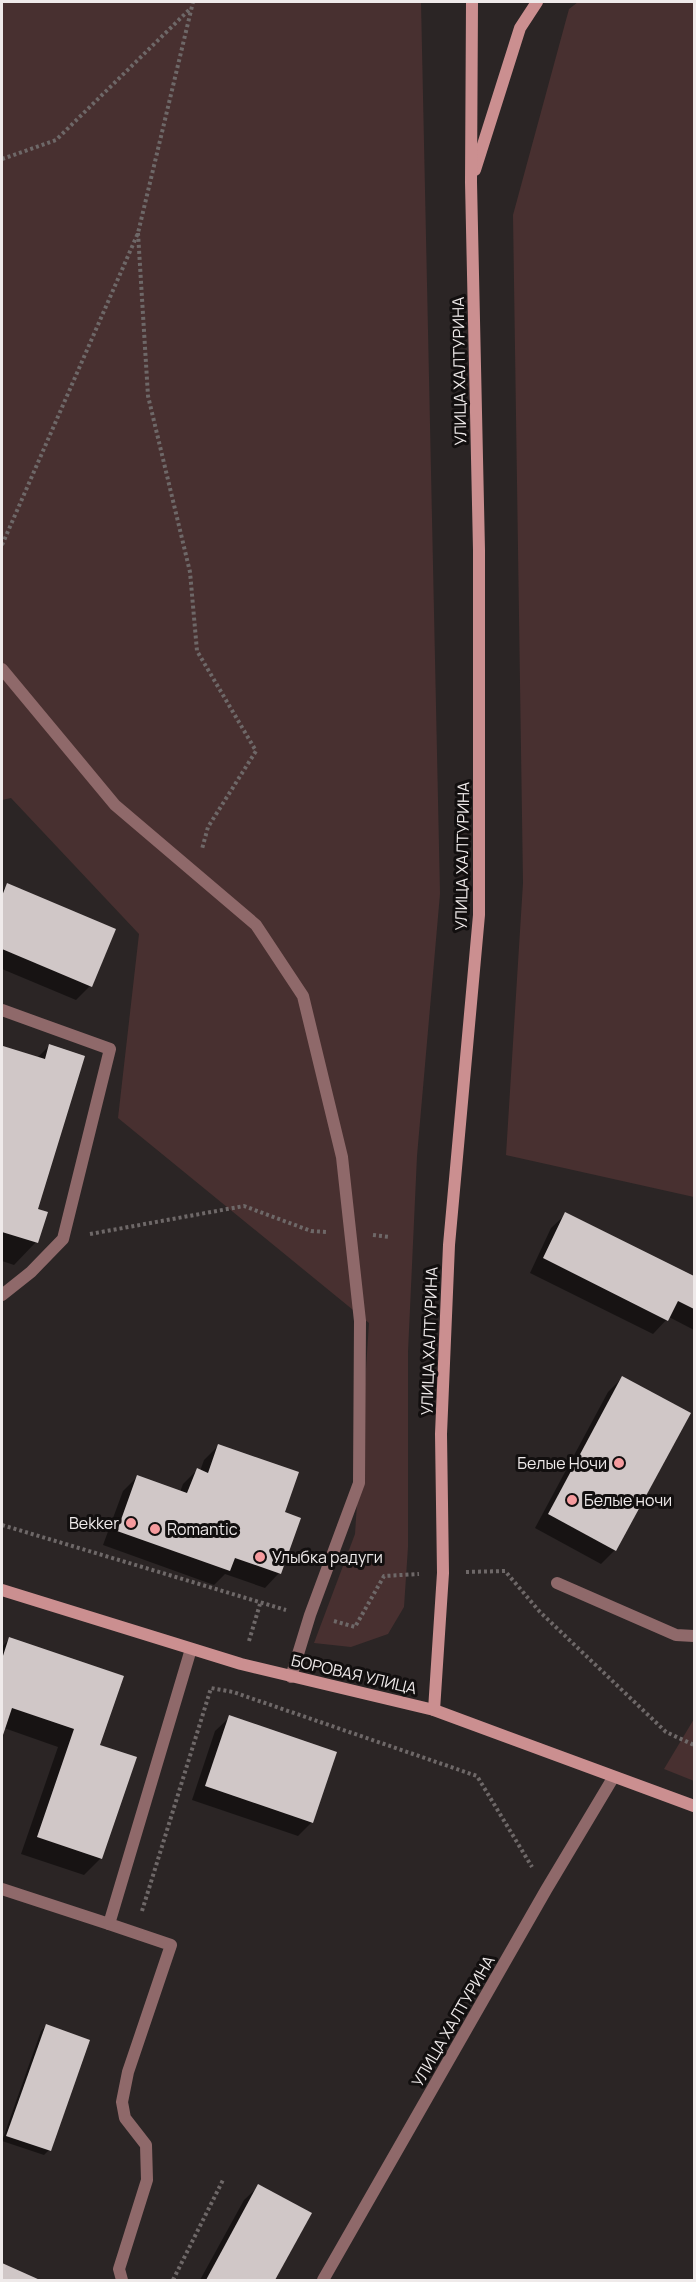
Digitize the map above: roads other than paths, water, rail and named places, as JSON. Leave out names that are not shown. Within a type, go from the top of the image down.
[{"type":"main road","name":"УЛИЦА ХАЛТУРИНА","points":[[434,1710],[444,1573],[441,1434],[449,1245],[479,915],[479,562],[471,182],[472,2]]},
{"type":"main road","points":[[471,182],[520,28],[537,2]]},
{"type":"main road","name":"БОРОВАЯ УЛИЦА","points":[[2,1590],[291,1677],[434,1710],[694,1806]]},
{"type":"lane","points":[[2,669],[116,805],[256,925],[303,996],[342,1157],[360,1321],[359,1483],[310,1615],[291,1677]]},
{"type":"lane","points":[[2,1010],[110,1049],[63,1239],[31,1272],[2,1295]]},
{"type":"lane","points":[[557,1583],[676,1635],[694,1636]]},
{"type":"lane","points":[[109,1924],[192,1649]]},
{"type":"lane","name":"УЛИЦА ХАЛТУРИНА","points":[[323,2280],[546,1890],[613,1778]]},
{"type":"lane","points":[[2,1889],[171,1945],[128,2072],[122,2102],[125,2118],[147,2145],[147,2180],[119,2269],[122,2280]]},
{"type":"place","name":"Белые Ночи","points":[[619,1463]]},
{"type":"place","name":"Белые ночи","points":[[572,1500]]},
{"type":"place","name":"Bekker","points":[[131,1523]]},
{"type":"place","name":"Romantic","points":[[155,1529]]},
{"type":"place","name":"Улыбка радуги","points":[[260,1557]]}]
